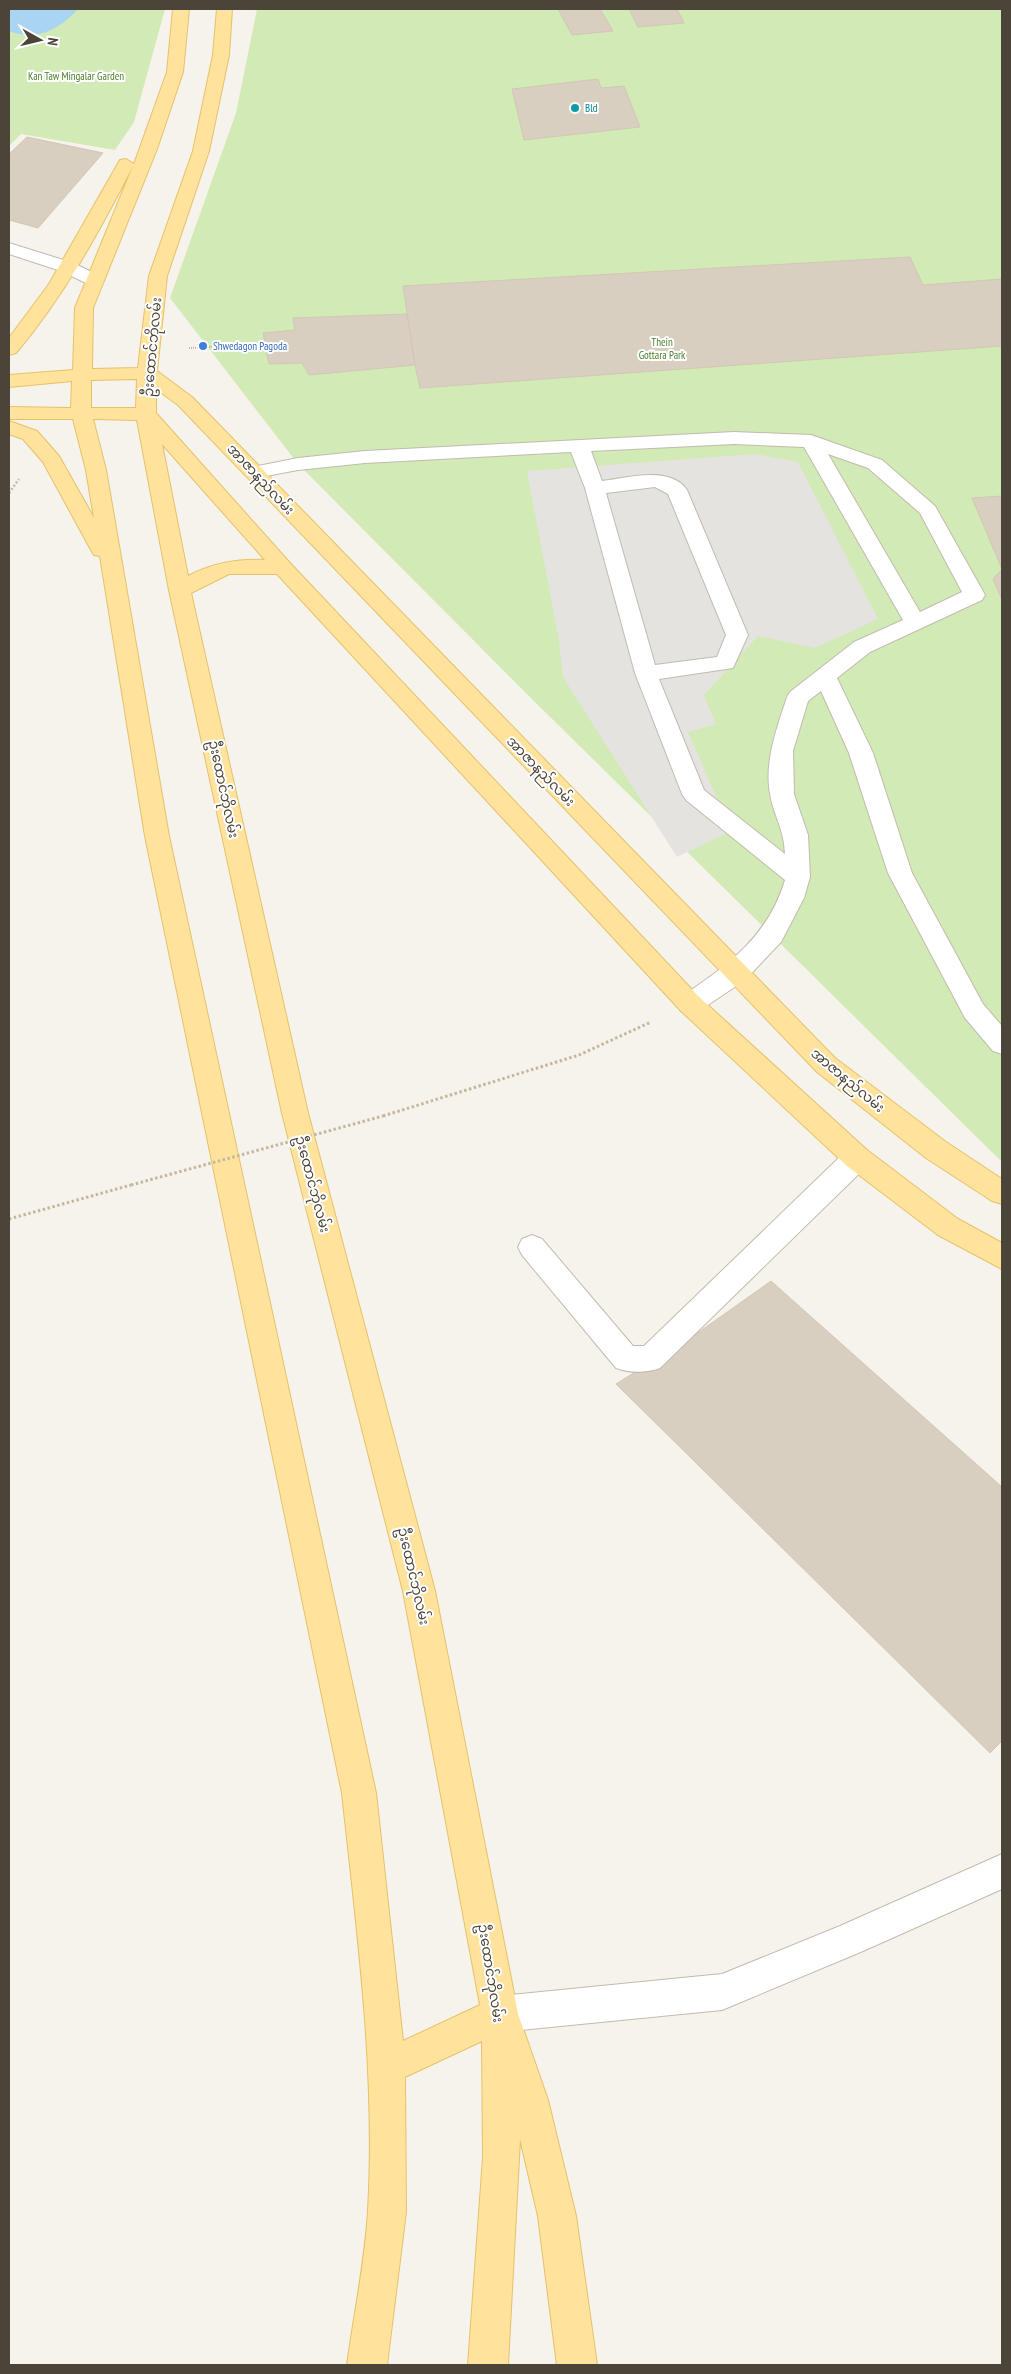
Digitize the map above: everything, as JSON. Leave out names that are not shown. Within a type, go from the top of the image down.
[{"type":"main road","points":[[181,9],[175,72],[150,149],[84,308],[81,412],[96,470],[157,836],[359,1794],[375,1932],[387,2067],[387,2212],[367,2365]]},
{"type":"main road","name":"ဦးထောင်ဘိုလမ်း","points":[[225,9],[221,55],[201,151],[158,276],[147,373],[146,414],[180,590],[295,1113],[420,1591],[500,2014],[502,2158],[488,2365]]},
{"type":"main road","points":[[9,349],[35,318],[97,217],[175,72]]},
{"type":"main road","points":[[9,381],[81,375],[147,373]]},
{"type":"main road","name":"အာဇာနည်လမ်း","points":[[147,373],[186,401],[826,1065],[936,1150],[1002,1192]]},
{"type":"main road","points":[[9,413],[81,412],[146,414],[283,568],[690,1004],[857,1158],[948,1227],[1002,1257]]},
{"type":"main road","points":[[9,427],[30,436],[52,460],[112,572]]},
{"type":"main road","points":[[180,590],[205,574],[222,567],[238,565],[283,568]]},
{"type":"main road","points":[[387,2067],[500,2014],[530,2100],[557,2216],[577,2365]]},
{"type":"street","points":[[9,248],[67,267],[94,280]]},
{"type":"street","points":[[255,472],[298,464],[365,457],[734,438],[811,441],[875,464],[928,510],[974,595],[862,647],[798,697],[782,751],[782,794],[796,835],[798,878],[792,898],[772,935],[736,973],[690,1004]]},
{"type":"street","points":[[811,441],[915,622]]},
{"type":"street","points":[[579,446],[595,488],[646,673],[694,794],[798,878]]},
{"type":"street","points":[[595,488],[658,481],[677,490],[737,635],[725,663],[646,673]]},
{"type":"street","points":[[825,676],[861,753],[900,873],[974,1011],[1002,1044]]},
{"type":"street","points":[[532,1247],[626,1359],[650,1359],[857,1158]]},
{"type":"street","points":[[500,2014],[722,1992],[851,1939],[1002,1871]]},
{"type":"path","points":[[183,349],[266,344]]},
{"type":"path","points":[[9,1219],[383,1116],[579,1055],[690,1004]]},
{"type":"green space","name":"Kan Taw Mingalar Garden","points":[[9,9],[165,9],[134,122],[115,150],[21,134],[9,146]]},
{"type":"green space","name":"Thein Gottara Park","points":[[257,9],[1002,9],[1002,1162],[537,704],[298,464],[170,298],[236,113]]},
{"type":"shaded area","points":[[756,454],[798,462],[878,619],[815,648],[758,636],[704,695],[716,724],[688,732],[731,831],[677,857],[563,677],[559,641],[527,471]]},
{"type":"water","points":[[9,9],[78,9],[55,28],[47,32],[29,35],[9,31]]},
{"type":"building","points":[[558,9],[600,9],[613,31],[572,35]]},
{"type":"building","points":[[629,9],[677,9],[684,23],[638,27]]},
{"type":"building","name":"Bld","points":[[598,79],[601,88],[624,86],[640,127],[524,140],[512,89]]},
{"type":"building","points":[[27,137],[103,153],[38,228],[9,220],[9,154]]},
{"type":"building","points":[[910,257],[923,285],[1002,279],[1002,346],[420,388],[403,286]]},
{"type":"building","points":[[407,314],[415,365],[309,375],[302,363],[269,364],[263,333],[295,330],[293,318]]},
{"type":"building","points":[[1002,496],[1002,569],[972,498]]},
{"type":"building","points":[[1002,569],[1002,600],[993,579]]},
{"type":"building","points":[[771,1281],[1002,1487],[1002,1741],[990,1753],[616,1384],[699,1332]]},
{"type":"place","name":"Bld","points":[[575,108]]},
{"type":"place","name":"Shwedagon Pagoda","points":[[203,346]]}]
